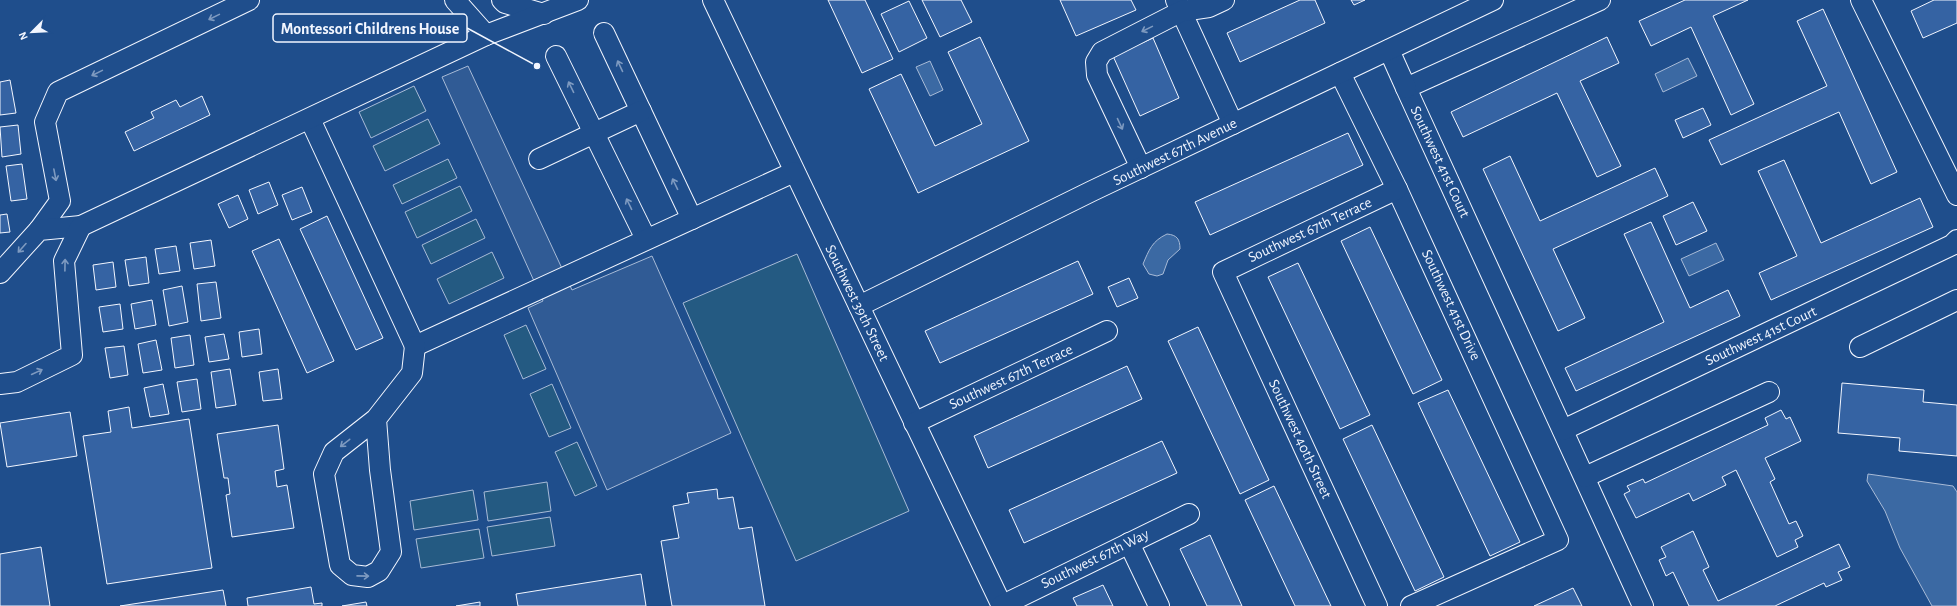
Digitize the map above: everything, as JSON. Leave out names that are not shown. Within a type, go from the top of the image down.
[{"type":"street","points":[[0,273],[39,230],[60,201],[45,122],[58,92],[249,0]]},
{"type":"street","points":[[455,0],[486,36]]},
{"type":"street","points":[[502,0],[505,3],[544,14]]},
{"type":"street","points":[[39,230],[81,226],[486,36],[578,0]]},
{"type":"street","name":"Southwest 39th Street","points":[[713,0],[1001,606]]},
{"type":"street","points":[[1141,168],[1097,75],[1096,62],[1102,52],[1179,6],[1209,7],[1224,0]]},
{"type":"street","name":"Southwest 67th Avenue","points":[[859,306],[1141,168],[1493,0]]},
{"type":"street","name":"Southwest 41st Court","points":[[1600,0],[1406,88],[1643,606]]},
{"type":"street","points":[[1861,0],[1957,195]]},
{"type":"street","points":[[1179,6],[1233,124]]},
{"type":"street","points":[[604,33],[692,219]]},
{"type":"street","points":[[1388,50],[1406,88]]},
{"type":"street","points":[[556,56],[646,239]]},
{"type":"street","name":"Southwest 41st Drive","points":[[1340,73],[1397,189],[1558,540],[1412,606]]},
{"type":"street","points":[[539,159],[641,111]]},
{"type":"street","points":[[310,119],[415,346],[412,373],[376,419],[334,452],[324,474],[340,565],[352,575],[368,577],[379,570],[391,552],[380,470],[376,419]]},
{"type":"street","points":[[415,346],[794,172]]},
{"type":"street","name":"Southwest 67th Terrace","points":[[1222,272],[1397,189]]},
{"type":"street","points":[[0,384],[17,382],[72,355],[64,261],[81,226]]},
{"type":"street","name":"Southwest 41st Court","points":[[1563,430],[1952,245],[1957,240]]},
{"type":"street","name":"Southwest 40th Street","points":[[1222,272],[1377,606]]},
{"type":"street","points":[[1860,347],[1957,300]]},
{"type":"street","name":"Southwest 67th Terrace","points":[[914,423],[1107,331]]},
{"type":"street","points":[[1584,477],[1769,392]]},
{"type":"street","name":"Southwest 67th Way","points":[[1001,606],[1189,514]]},
{"type":"street","points":[[1129,543],[1158,606]]},
{"type":"shaded area","points":[[1688,58],[1697,76],[1663,92],[1655,74]]},
{"type":"shaded area","points":[[930,61],[943,90],[930,96],[916,67]]},
{"type":"shaded area","points":[[468,66],[572,290],[652,256],[731,433],[607,490],[528,308],[543,301],[442,77]]},
{"type":"shaded area","points":[[414,86],[426,111],[371,138],[359,112]]},
{"type":"shaded area","points":[[428,119],[440,144],[385,171],[373,146]]},
{"type":"shaded area","points":[[448,159],[457,178],[402,204],[393,185]]},
{"type":"shaded area","points":[[460,186],[472,211],[417,238],[405,212]]},
{"type":"shaded area","points":[[476,219],[485,238],[431,264],[422,245]]},
{"type":"shaded area","points":[[1167,234],[1173,235],[1177,238],[1180,249],[1168,260],[1163,274],[1157,276],[1149,274],[1143,264],[1147,254],[1154,243]]},
{"type":"shaded area","points":[[1716,243],[1724,260],[1689,276],[1681,259]]},
{"type":"shaded area","points":[[492,252],[504,278],[449,304],[437,279]]},
{"type":"shaded area","points":[[797,254],[909,511],[796,561],[683,303]]},
{"type":"shaded area","points":[[526,325],[546,369],[523,379],[504,335]]},
{"type":"shaded area","points":[[552,384],[571,428],[549,437],[530,394]]},
{"type":"shaded area","points":[[577,442],[597,486],[575,496],[555,452]]},
{"type":"shaded area","points":[[1868,474],[1953,486],[1957,492],[1957,606],[1932,606],[1900,548],[1885,511],[1867,481]]},
{"type":"shaded area","points":[[547,482],[551,511],[488,521],[484,492]]},
{"type":"shaded area","points":[[473,490],[478,520],[414,530],[410,501]]},
{"type":"shaded area","points":[[550,517],[555,546],[492,556],[487,527]]},
{"type":"shaded area","points":[[479,529],[484,558],[421,568],[416,539]]},
{"type":"building","points":[[828,0],[865,0],[893,59],[862,73]]},
{"type":"building","points":[[922,0],[961,0],[972,22],[940,37]]},
{"type":"building","points":[[1060,0],[1131,0],[1136,10],[1076,36]]},
{"type":"building","points":[[1300,0],[1315,0],[1325,23],[1240,62],[1227,33]]},
{"type":"building","points":[[1351,0],[1365,0],[1354,5]]},
{"type":"building","points":[[1685,0],[1748,0],[1713,16],[1754,104],[1731,115],[1691,27],[1651,46],[1639,21]]},
{"type":"building","points":[[1934,0],[1957,0],[1957,23],[1923,38],[1911,11]]},
{"type":"building","points":[[909,1],[927,38],[899,52],[881,14]]},
{"type":"building","points":[[1823,9],[1897,172],[1871,184],[1839,112],[1721,165],[1709,140],[1827,86],[1797,21]]},
{"type":"building","points":[[980,37],[1029,141],[918,193],[869,89],[901,74],[935,146],[982,124],[948,52]]},
{"type":"building","points":[[1607,37],[1619,63],[1580,81],[1621,166],[1597,177],[1557,93],[1463,137],[1451,112]]},
{"type":"building","points":[[1153,38],[1179,98],[1140,116],[1113,56]]},
{"type":"building","points":[[10,80],[16,113],[0,115],[0,82]]},
{"type":"building","points":[[202,96],[210,115],[134,151],[125,132],[154,118],[151,112],[176,100],[180,107]]},
{"type":"building","points":[[1703,108],[1711,125],[1683,138],[1675,120]]},
{"type":"building","points":[[18,125],[21,154],[2,157],[0,127]]},
{"type":"building","points":[[1348,133],[1363,165],[1210,235],[1195,202]]},
{"type":"building","points":[[1510,156],[1540,221],[1655,168],[1668,196],[1553,249],[1585,318],[1558,331],[1483,169]]},
{"type":"building","points":[[1784,160],[1821,243],[1920,198],[1933,227],[1771,300],[1759,273],[1797,256],[1758,171]]},
{"type":"building","points":[[22,164],[27,199],[11,201],[6,166]]},
{"type":"building","points":[[269,182],[278,205],[258,214],[249,190]]},
{"type":"building","points":[[302,187],[312,212],[292,220],[282,195]]},
{"type":"building","points":[[238,195],[248,219],[229,228],[218,204]]},
{"type":"building","points":[[1693,202],[1707,231],[1676,245],[1663,216]]},
{"type":"building","points":[[7,214],[10,232],[0,233],[0,215]]},
{"type":"building","points":[[327,216],[383,338],[356,350],[300,229]]},
{"type":"building","points":[[1651,222],[1690,308],[1728,290],[1740,316],[1576,391],[1565,368],[1664,322],[1624,234]]},
{"type":"building","points":[[1370,227],[1442,380],[1413,394],[1341,241]]},
{"type":"building","points":[[279,239],[334,361],[307,373],[252,251]]},
{"type":"building","points":[[211,240],[215,266],[194,269],[190,243]]},
{"type":"building","points":[[176,246],[180,271],[159,274],[155,249]]},
{"type":"building","points":[[146,257],[149,283],[129,286],[125,260]]},
{"type":"building","points":[[1078,261],[1093,294],[940,363],[925,331]]},
{"type":"building","points":[[113,262],[116,287],[96,290],[93,265]]},
{"type":"building","points":[[1298,263],[1370,415],[1340,429],[1268,277]]},
{"type":"building","points":[[1129,278],[1138,298],[1117,307],[1108,287]]},
{"type":"building","points":[[216,282],[221,318],[201,321],[197,284]]},
{"type":"building","points":[[182,286],[188,322],[169,326],[163,290]]},
{"type":"building","points":[[152,300],[156,325],[135,329],[131,304]]},
{"type":"building","points":[[120,304],[123,329],[103,332],[99,307]]},
{"type":"building","points":[[1198,327],[1269,480],[1240,494],[1168,341]]},
{"type":"building","points":[[259,329],[262,354],[242,357],[239,332]]},
{"type":"building","points":[[224,334],[229,359],[209,362],[205,337]]},
{"type":"building","points":[[190,335],[194,365],[175,368],[171,338]]},
{"type":"building","points":[[156,340],[162,370],[143,373],[138,344]]},
{"type":"building","points":[[124,346],[128,375],[110,378],[105,348]]},
{"type":"building","points":[[1127,366],[1142,399],[988,468],[974,436]]},
{"type":"building","points":[[230,369],[236,405],[216,408],[211,372]]},
{"type":"building","points":[[278,369],[282,399],[263,401],[259,372]]},
{"type":"building","points":[[197,379],[201,409],[182,412],[177,382]]},
{"type":"building","points":[[1842,383],[1924,390],[1923,402],[1957,405],[1957,456],[1899,451],[1900,438],[1838,433]]},
{"type":"building","points":[[163,384],[169,414],[150,417],[144,388]]},
{"type":"building","points":[[1448,390],[1520,542],[1490,556],[1418,403]]},
{"type":"building","points":[[129,407],[132,428],[189,419],[212,568],[107,584],[83,436],[111,432],[108,411]]},
{"type":"building","points":[[1781,410],[1786,419],[1790,417],[1801,441],[1765,458],[1775,479],[1770,482],[1789,524],[1796,521],[1803,536],[1795,540],[1798,547],[1777,557],[1736,470],[1722,477],[1726,485],[1693,501],[1689,493],[1636,518],[1624,494],[1630,491],[1627,486],[1643,479],[1645,483],[1768,425],[1765,418]]},
{"type":"building","points":[[70,412],[77,456],[7,467],[0,423]]},
{"type":"building","points":[[278,425],[284,469],[275,471],[277,487],[287,485],[294,528],[232,537],[226,495],[230,494],[228,478],[224,478],[217,434]]},
{"type":"building","points":[[1372,425],[1444,577],[1415,591],[1343,439]]},
{"type":"building","points":[[1162,441],[1177,473],[1024,543],[1009,510]]},
{"type":"building","points":[[1274,486],[1331,606],[1295,606],[1245,500]]},
{"type":"building","points":[[717,489],[718,499],[733,497],[739,529],[752,527],[765,606],[672,606],[661,541],[679,538],[673,506],[689,503],[687,493]]},
{"type":"building","points":[[1693,531],[1709,567],[1703,570],[1718,601],[1839,544],[1850,567],[1838,572],[1842,580],[1826,587],[1824,583],[1775,606],[1689,606],[1673,572],[1666,576],[1659,560],[1666,557],[1661,547]]},
{"type":"building","points":[[1210,535],[1242,606],[1207,606],[1180,549]]},
{"type":"building","points":[[41,547],[50,606],[0,606],[0,554]]},
{"type":"building","points":[[641,574],[646,606],[518,606],[516,594]]},
{"type":"building","points":[[1103,585],[1113,606],[1077,606],[1073,598]]},
{"type":"building","points":[[311,587],[314,604],[322,603],[322,606],[248,606],[247,598]]},
{"type":"building","points":[[1573,588],[1582,606],[1534,606]]},
{"type":"building","points":[[223,590],[226,606],[120,606]]},
{"type":"building","points":[[366,602],[367,606],[342,606]]},
{"type":"building","points":[[480,602],[480,606],[456,606]]},
{"type":"place","name":"Montessori Childrens House","points":[[537,66]]}]
